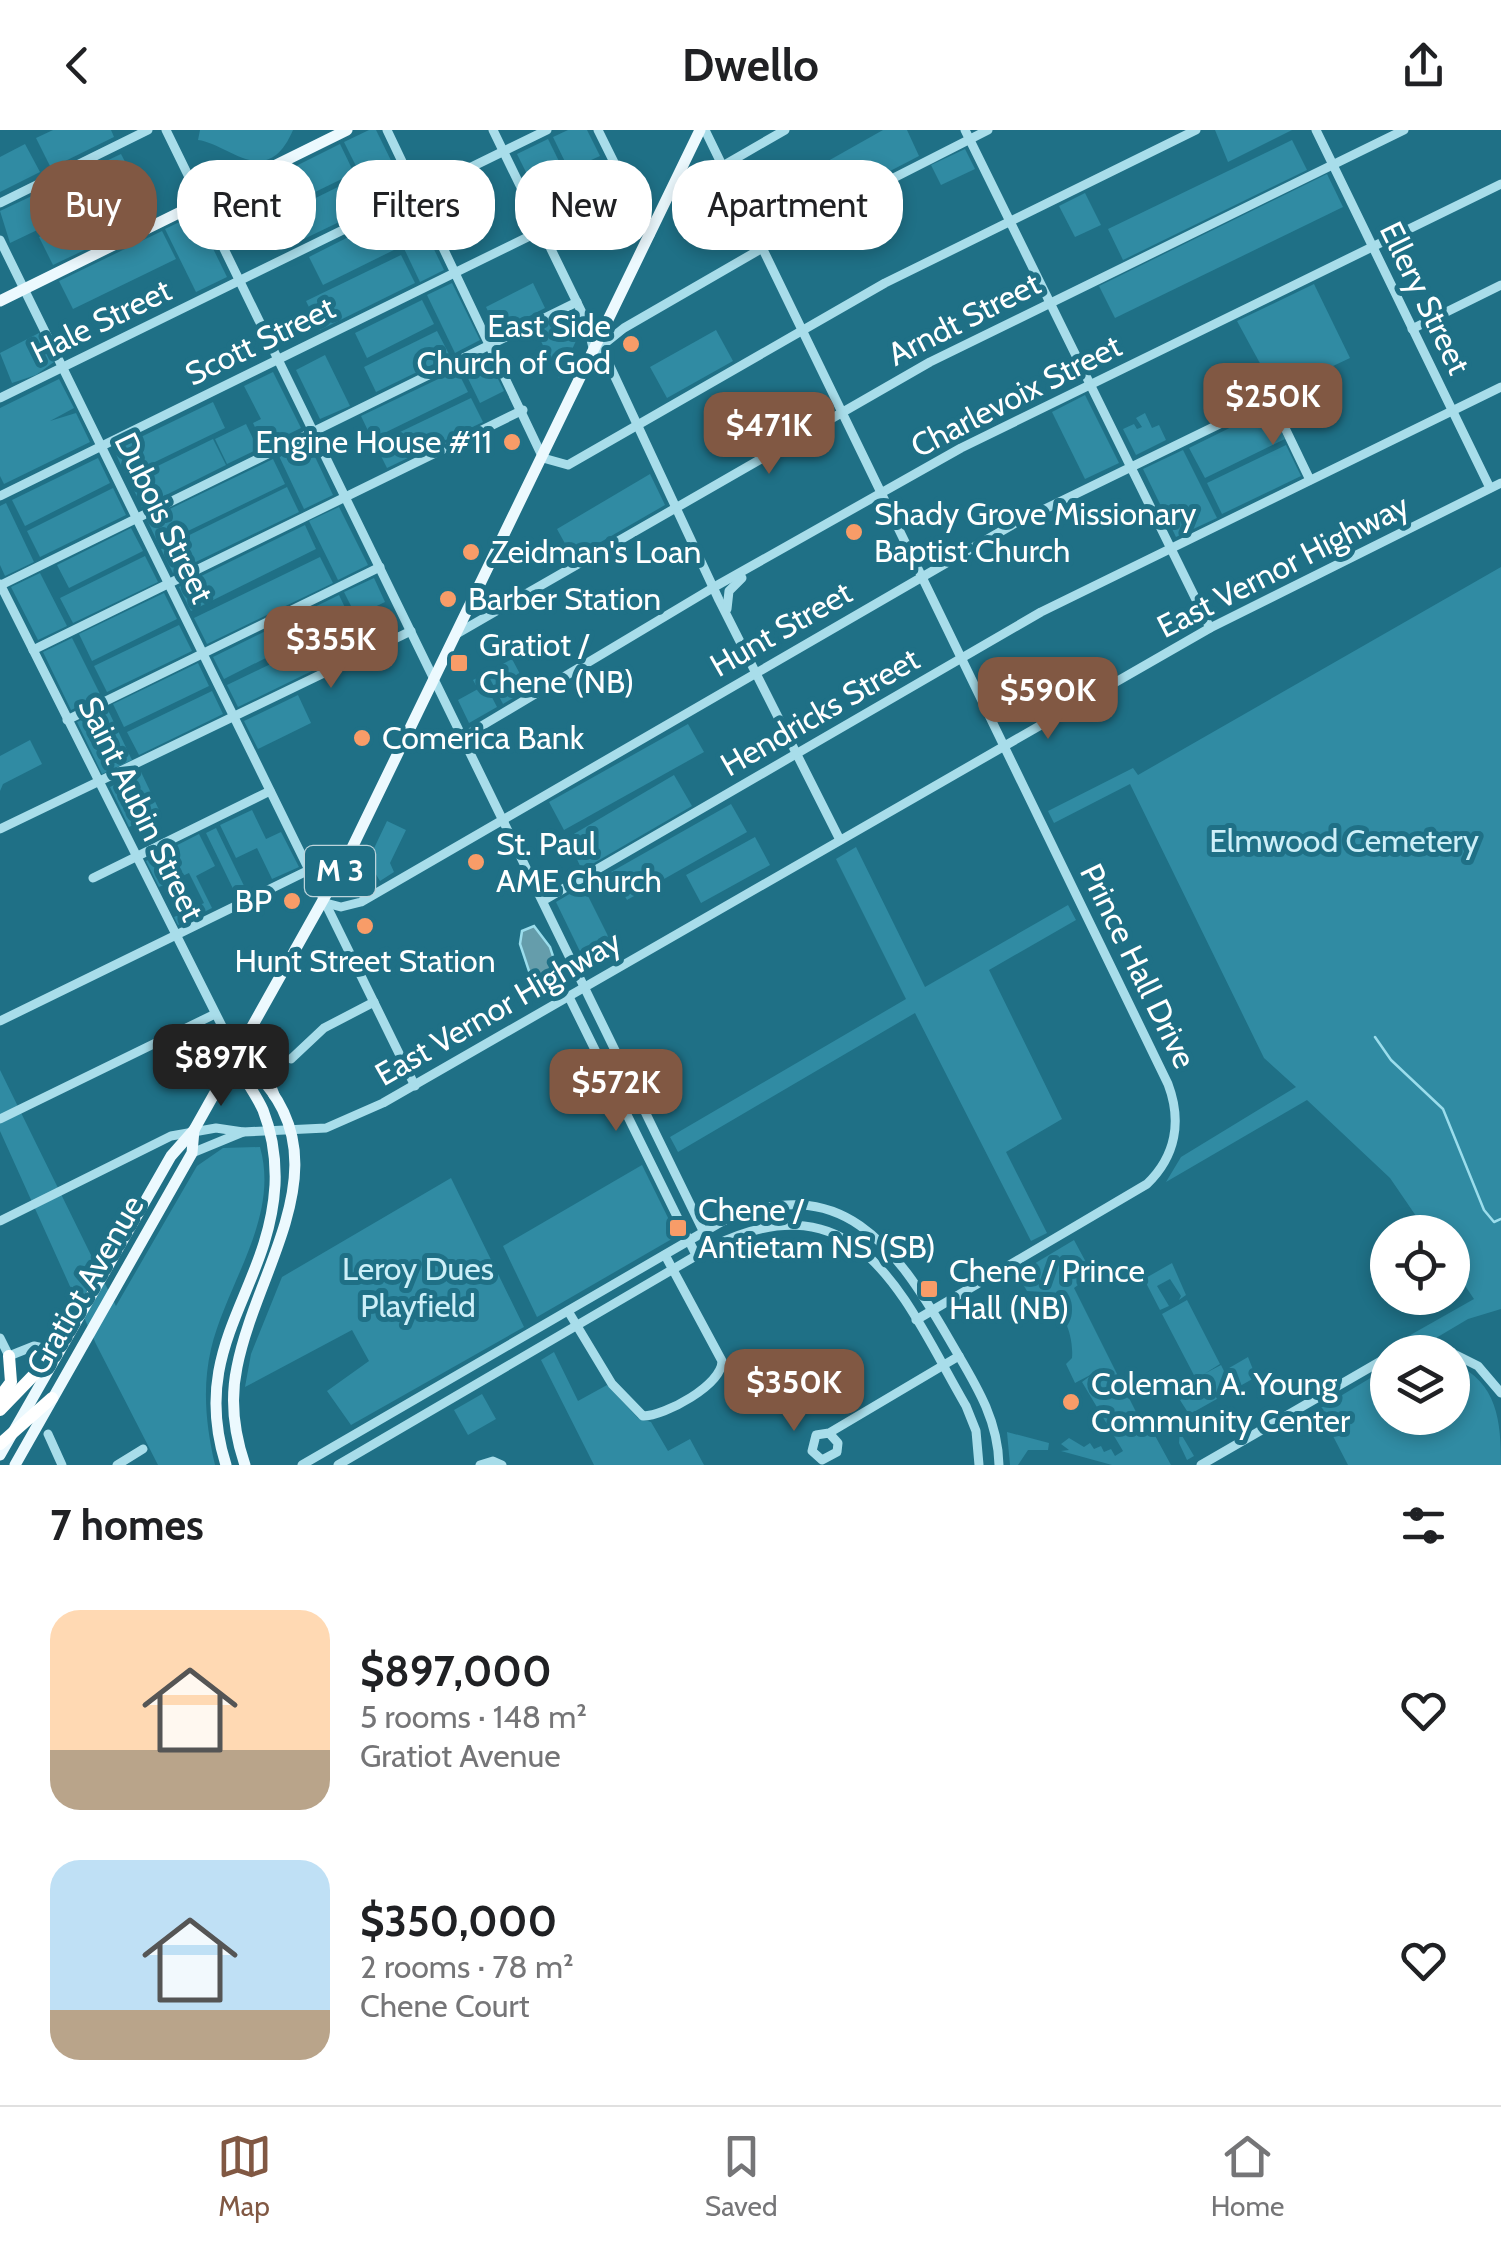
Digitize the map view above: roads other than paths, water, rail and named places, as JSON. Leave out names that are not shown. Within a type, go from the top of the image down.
[{"type":"highway","points":[[0,1410],[57,1351]]},
{"type":"highway","points":[[0,1397],[11,1382],[9,1356]]},
{"type":"highway","points":[[0,1444],[52,1398]]},
{"type":"main road","points":[[287,160],[348,130]]},
{"type":"main road","name":"Gratiot Avenue","points":[[652,230],[702,130]]},
{"type":"main road","points":[[0,301],[177,214]]},
{"type":"main road","name":"Gratiot Avenue","points":[[0,1455],[171,1156],[194,1130],[322,902],[544,458],[642,250]]},
{"type":"main road","points":[[250,1031],[274,1095]]},
{"type":"main road","name":"Saint Aubin Street","points":[[237,1056],[274,1095],[288,1130],[294,1170],[292,1202],[281,1248],[240,1352],[234,1390],[235,1425],[246,1465]]},
{"type":"main road","name":"Saint Aubin Street","points":[[226,1465],[217,1428],[215,1385],[222,1346],[266,1236],[274,1200],[269,1131],[261,1107],[241,1075],[237,1056]]},
{"type":"main road","name":"Gratiot Avenue","points":[[15,1465],[192,1153],[194,1130]]},
{"type":"main road","points":[[274,1200],[292,1202]]},
{"type":"main road","points":[[217,1428],[235,1425]]},
{"type":"street","points":[[0,202],[148,130]]},
{"type":"street","points":[[166,130],[181,160]]},
{"type":"street","points":[[387,130],[402,160]]},
{"type":"street","points":[[493,130],[515,174]]},
{"type":"street","name":"Hale Street","points":[[486,160],[547,130]]},
{"type":"street","points":[[598,130],[613,160]]},
{"type":"street","name":"Prince Hall Drive","points":[[702,130],[718,160]]},
{"type":"street","points":[[732,160],[785,130]]},
{"type":"street","points":[[903,170],[967,134],[988,130]]},
{"type":"street","points":[[445,250],[544,458],[568,466],[885,282],[1196,130]]},
{"type":"street","name":"Ellery Street","points":[[1316,130],[1490,488]]},
{"type":"street","name":"Arndt Street","points":[[456,634],[842,412],[1050,303],[1404,130]]},
{"type":"street","points":[[967,134],[1210,628]]},
{"type":"street","name":"Charlevoix Street","points":[[463,737],[716,586],[972,443],[1501,184]]},
{"type":"street","name":"Hale Street","points":[[0,398],[336,233]]},
{"type":"street","name":"Dubois Street","points":[[0,240],[415,1086]]},
{"type":"street","name":"Scott Street","points":[[0,496],[515,243]]},
{"type":"street","points":[[225,250],[711,1247]]},
{"type":"street","points":[[552,250],[577,302],[594,352],[608,362],[840,840]]},
{"type":"street","points":[[594,352],[624,328],[759,250]]},
{"type":"street","name":"Prince Hall Drive","points":[[763,250],[1168,1084],[1176,1132],[1164,1164],[1141,1189],[916,1320]]},
{"type":"street","points":[[1412,329],[1501,286]]},
{"type":"street","points":[[0,584],[577,302]]},
{"type":"street","name":"Hendricks Street","points":[[544,900],[1042,612],[1501,387]]},
{"type":"street","name":"Hunt Street","points":[[322,902],[341,907],[361,902],[922,576],[1130,466],[1271,399],[1310,480]]},
{"type":"street","points":[[33,650],[522,410]]},
{"type":"street","name":"East Vernor Highway","points":[[192,1153],[244,1132],[331,1128],[415,1086],[1210,628],[1501,483]]},
{"type":"street","points":[[67,720],[380,566]]},
{"type":"street","points":[[728,609],[729,591],[749,571]]},
{"type":"street","name":"Saint Aubin Street","points":[[0,584],[212,1014],[237,1056]]},
{"type":"street","points":[[0,829],[412,630]]},
{"type":"street","points":[[93,878],[270,791]]},
{"type":"street","points":[[0,1021],[309,870]]},
{"type":"street","points":[[569,997],[696,1256]]},
{"type":"street","points":[[290,1059],[324,1028],[374,1002]]},
{"type":"street","points":[[581,1019],[587,1009],[598,1011]]},
{"type":"street","points":[[0,1119],[212,1014]]},
{"type":"street","points":[[623,1105],[633,1105],[640,1098]]},
{"type":"street","points":[[632,1123],[634,1116],[648,1113]]},
{"type":"street","name":"East Vernor Highway","points":[[194,1130],[232,1128],[244,1132]]},
{"type":"street","points":[[0,1220],[165,1139],[194,1130]]},
{"type":"street","points":[[659,1180],[671,1181],[678,1174]]},
{"type":"street","points":[[302,1465],[724,1221],[781,1206],[843,1216],[895,1253],[959,1356],[990,1416],[999,1465]]},
{"type":"street","points":[[724,1221],[724,1232],[730,1238]]},
{"type":"street","points":[[338,1444],[345,1463],[711,1247],[761,1226],[788,1224],[836,1233],[882,1265],[972,1418],[980,1465]]},
{"type":"street","points":[[568,1311],[612,1384],[640,1414],[653,1416],[713,1383],[722,1372],[722,1361],[665,1256]]},
{"type":"street","points":[[0,1338],[9,1356],[0,1381]]},
{"type":"street","points":[[9,1356],[34,1346],[57,1351]]},
{"type":"street","points":[[828,1433],[959,1356]]},
{"type":"street","points":[[1470,1362],[1501,1393]]},
{"type":"street","points":[[1200,1465],[1370,1367]]},
{"type":"street","points":[[404,1406],[414,1422]]},
{"type":"street","points":[[48,1434],[62,1465]]},
{"type":"street","points":[[117,1465],[143,1449]]},
{"type":"street","points":[[480,1465],[492,1461],[502,1465]]},
{"type":"waterway","points":[[1375,1037],[1391,1060],[1443,1109],[1484,1210],[1494,1222],[1501,1219]]},
{"type":"place","name":"East Side Church of God","points":[[631,344]]},
{"type":"place","name":"Engine House #11","points":[[512,442]]},
{"type":"place","name":"Shady Grove Missionary Baptist Church","points":[[854,532]]},
{"type":"place","name":"Zeidman's Loan","points":[[471,552]]},
{"type":"place","name":"Barber Station","points":[[448,599]]},
{"type":"place","name":"Gratiot / Chene (NB)","points":[[459,663]]},
{"type":"place","name":"Comerica Bank","points":[[362,738]]},
{"type":"place","name":"St. Paul AME Church","points":[[476,862]]},
{"type":"place","name":"BP","points":[[292,901]]},
{"type":"place","name":"Hunt Street Station","points":[[365,926]]},
{"type":"place","name":"Chene / Antietam NS (SB)","points":[[678,1228]]},
{"type":"place","name":"Chene / Prince Hall (NB)","points":[[929,1289]]},
{"type":"place","name":"Coleman A. Young Community Center","points":[[1071,1402]]},
{"type":"park label","name":"Elmwood Cemetery","points":[[1344,841]]},
{"type":"park label","name":"Leroy Dues Playfield","points":[[418,1288]]}]
